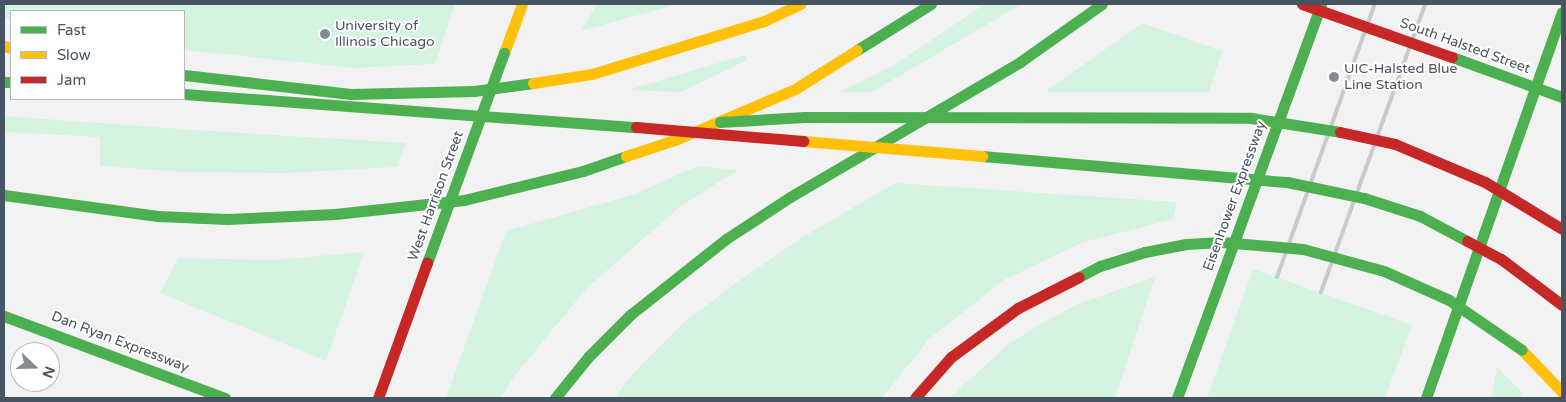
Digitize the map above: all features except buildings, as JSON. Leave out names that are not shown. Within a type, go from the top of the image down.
[{"type":"main road","name":"West Harrison Street","points":[[378,398],[522,4]]},
{"type":"main road","points":[[185,75],[351,94],[474,91],[592,74],[754,24],[800,4]]},
{"type":"main road","points":[[4,196],[158,216],[227,219],[335,214],[464,200],[583,171],[675,140],[795,89],[931,4]]},
{"type":"main road","points":[[555,398],[589,356],[630,315],[726,239],[798,192],[1020,62],[1102,4]]},
{"type":"main road","name":"South Halsted Street","points":[[1302,4],[1562,97]]},
{"type":"main road","name":"Eisenhower Expressway","points":[[1177,398],[1321,4]]},
{"type":"main road","points":[[1426,398],[1562,12]]},
{"type":"main road","points":[[185,94],[501,115],[1104,169],[1243,177],[1335,191],[1394,206],[1446,228],[1500,259],[1562,304]]},
{"type":"main road","points":[[631,128],[805,117],[1195,117],[1306,124],[1378,140],[1439,162],[1485,182],[1562,229]]},
{"type":"main road","points":[[915,398],[951,358],[997,321],[1026,303],[1100,266],[1145,252],[1186,244],[1231,243],[1303,249],[1376,268],[1449,300],[1522,350],[1562,392]]},
{"type":"main road","name":"Dan Ryan Expressway","points":[[4,316],[225,398]]},
{"type":"green space","name":"University of Illinois Chicago","points":[[4,4],[455,4],[435,64],[354,68],[185,50],[185,10],[10,10],[10,19],[4,17]]},
{"type":"green space","points":[[597,4],[678,4],[581,31]]},
{"type":"green space","points":[[985,4],[1022,4],[872,92],[840,92],[894,65]]},
{"type":"green space","points":[[1142,23],[1222,51],[1209,92],[1045,92]]},
{"type":"green space","points":[[745,55],[747,60],[681,92],[628,90]]},
{"type":"green space","points":[[4,116],[406,143],[397,167],[287,173],[184,172],[100,166],[100,137],[4,132]]},
{"type":"green space","points":[[697,166],[738,170],[681,206],[586,289],[513,378],[501,398],[446,398],[506,231],[635,194]]},
{"type":"green space","points":[[895,183],[1177,202],[1173,219],[1081,243],[1004,280],[929,339],[882,398],[614,398],[638,368],[682,324],[737,282],[803,237]]},
{"type":"green space","points":[[364,252],[326,361],[160,293],[178,258],[273,260]]},
{"type":"green space","points":[[1253,269],[1412,325],[1385,398],[1207,398]]},
{"type":"green space","points":[[1155,277],[1115,398],[949,398],[1009,344],[1040,324],[1078,304]]},
{"type":"green space","points":[[1497,367],[1522,392],[1519,398],[1491,398]]},
{"type":"railway","points":[[1277,277],[1375,4]]},
{"type":"railway","points":[[1321,292],[1425,4]]},
{"type":"traffic: fast","points":[[857,50],[931,4]]},
{"type":"traffic: fast","points":[[555,398],[589,356],[630,315],[726,239],[790,197],[1020,62],[1102,4]]},
{"type":"traffic: fast","points":[[1177,398],[1321,4]]},
{"type":"traffic: fast","points":[[1426,398],[1562,12]]},
{"type":"traffic: fast","points":[[427,263],[504,53]]},
{"type":"traffic: fast","points":[[1452,57],[1562,97]]},
{"type":"traffic: fast","points":[[185,75],[351,94],[474,91],[533,83]]},
{"type":"traffic: fast","points":[[4,82],[10,82]]},
{"type":"traffic: fast","points":[[185,94],[636,127]]},
{"type":"traffic: fast","points":[[720,122],[805,117],[1251,118],[1340,132]]},
{"type":"traffic: fast","points":[[4,195],[158,216],[227,219],[335,214],[464,200],[583,171],[626,156]]},
{"type":"traffic: fast","points":[[982,156],[1287,182],[1364,198],[1420,216],[1467,241]]},
{"type":"traffic: fast","points":[[1079,277],[1100,266],[1145,252],[1186,244],[1222,242],[1303,249],[1384,271],[1449,300],[1522,350]]},
{"type":"traffic: fast","points":[[4,316],[225,398]]},
{"type":"traffic: slow","points":[[504,53],[522,4]]},
{"type":"traffic: slow","points":[[533,83],[592,74],[764,21],[800,4]]},
{"type":"traffic: slow","points":[[4,46],[10,48]]},
{"type":"traffic: slow","points":[[626,156],[675,140],[795,89],[857,50]]},
{"type":"traffic: slow","points":[[803,141],[982,156]]},
{"type":"traffic: slow","points":[[1522,350],[1562,392]]},
{"type":"traffic: jam","points":[[1302,4],[1452,57]]},
{"type":"traffic: jam","points":[[636,127],[803,141]]},
{"type":"traffic: jam","points":[[1340,132],[1395,144],[1485,182],[1562,229]]},
{"type":"traffic: jam","points":[[1467,241],[1501,259],[1562,305]]},
{"type":"traffic: jam","points":[[378,398],[427,263]]},
{"type":"traffic: jam","points":[[915,398],[951,357],[1018,308],[1079,277]]},
{"type":"place","name":"University of Illinois Chicago","points":[[325,34]]},
{"type":"place","name":"UIC-Halsted Blue Line Station","points":[[1334,77]]}]
